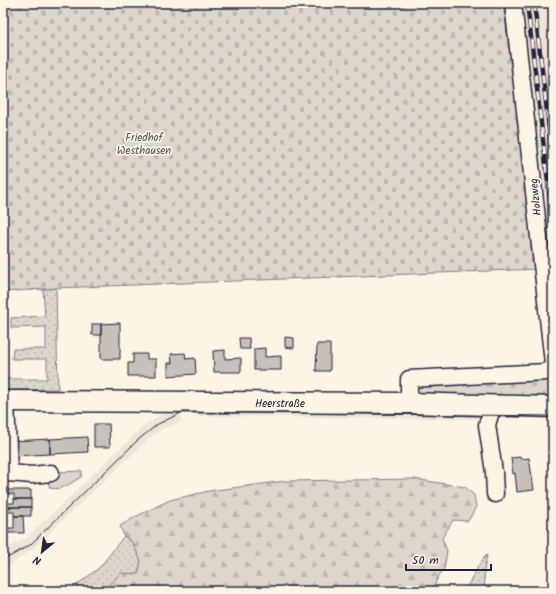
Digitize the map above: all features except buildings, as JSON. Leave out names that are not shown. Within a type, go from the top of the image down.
[{"type":"main road","name":"Heerstraße","points":[[5,401],[408,404],[553,408]]},
{"type":"street","name":"Holzweg","points":[[408,404],[409,379],[546,372],[551,368],[553,363],[513,3]]},
{"type":"street","name":"Heerstraße","points":[[5,401],[6,473]]},
{"type":"street","points":[[485,406],[490,415],[487,426],[494,472],[495,494]]},
{"type":"street","points":[[6,473],[32,475],[51,473]]},
{"type":"shaded area","points":[[522,3],[553,3],[553,313],[545,242]]},
{"type":"shaded area","points":[[198,405],[483,411],[484,419],[197,416]]},
{"type":"shaded area","points":[[180,408],[181,422],[165,428],[153,435],[31,550],[10,565],[3,566],[3,550],[25,539],[146,424],[157,417]]},
{"type":"shaded area","points":[[496,412],[553,412],[553,418],[496,418]]},
{"type":"green space","name":"Friedhof Westhausen","points":[[3,3],[503,3],[539,269],[56,288],[3,292]]},
{"type":"green space","points":[[56,288],[58,389],[3,390],[4,379],[47,379],[47,359],[12,359],[13,349],[46,349],[46,327],[11,328],[11,318],[45,316],[43,289],[29,290]]},
{"type":"green space","points":[[553,372],[553,398],[409,399],[409,379]]},
{"type":"green space","points":[[82,471],[81,477],[66,486],[55,489],[50,488],[47,479],[31,473]]},
{"type":"green space","points":[[414,479],[465,487],[474,495],[476,507],[468,521],[453,520],[442,538],[447,551],[444,569],[434,586],[437,591],[105,591],[121,573],[138,574],[141,561],[133,543],[124,536],[120,526],[170,500],[209,491],[285,481]]},
{"type":"green space","points":[[124,536],[133,543],[141,561],[138,574],[109,585],[105,591],[69,591],[100,567]]},
{"type":"green space","points":[[487,555],[484,570],[485,591],[466,591],[465,590],[478,566]]},
{"type":"tram line","points":[[3,557],[9,557],[30,545],[138,440],[158,424],[183,412],[553,416]]},
{"type":"railway","points":[[527,3],[553,225]]},
{"type":"railway","points":[[534,3],[553,162]]}]
